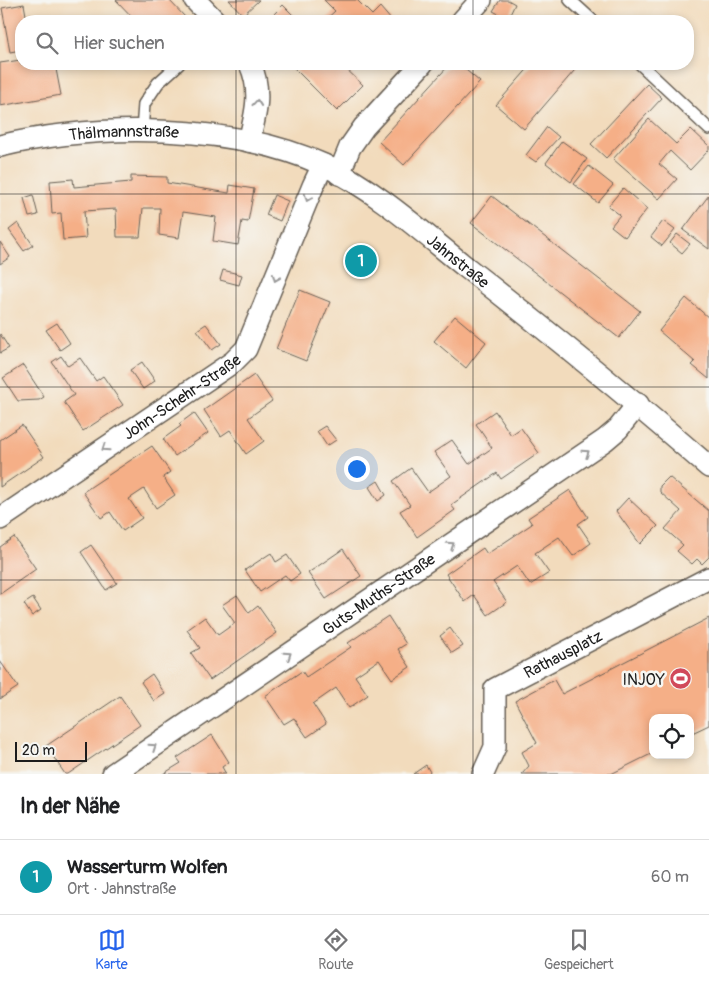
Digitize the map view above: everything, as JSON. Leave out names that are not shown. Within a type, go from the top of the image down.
[{"type":"street","points":[[195,0],[209,15]]},
{"type":"street","points":[[467,15],[481,0]]},
{"type":"street","points":[[249,141],[257,110],[258,96],[256,80],[252,70]]},
{"type":"street","name":"John-Schehr-Straße","points":[[0,519],[233,362],[246,349],[313,186],[331,169],[364,126],[416,70]]},
{"type":"street","name":"Thälmannstraße","points":[[0,146],[55,136],[98,132],[142,131],[249,141]]},
{"type":"street","name":"Jahnstraße","points":[[249,141],[275,147],[331,169],[384,203],[569,348],[638,404],[709,466]]},
{"type":"street","name":"Guts-Muths-Straße","points":[[113,774],[601,443],[618,429],[638,404]]},
{"type":"street","name":"Rathausplatz","points":[[483,774],[495,747],[495,689],[709,578]]},
{"type":"lane","points":[[570,0],[586,15]]},
{"type":"lane","points":[[142,131],[144,104],[158,83],[172,70]]},
{"type":"lane","points":[[646,70],[709,129]]},
{"type":"building","points":[[116,0],[169,0],[183,15],[130,15]]},
{"type":"building","points":[[229,0],[259,0],[243,15]]},
{"type":"building","points":[[324,0],[357,0],[372,15],[331,15],[335,11]]},
{"type":"building","points":[[500,0],[508,0],[515,4],[510,15],[500,15],[493,11]]},
{"type":"building","points":[[24,4],[26,15],[15,15],[15,51],[10,52],[2,8]]},
{"type":"building","points":[[283,5],[293,15],[273,15]]},
{"type":"building","points":[[380,7],[387,15],[372,15]]},
{"type":"building","points":[[15,61],[15,70],[56,70],[61,95],[0,106],[0,63]]},
{"type":"building","points":[[296,70],[347,70],[363,85],[337,111]]},
{"type":"building","points":[[445,70],[466,70],[480,82],[404,165],[379,142]]},
{"type":"building","points":[[527,70],[575,70],[524,129],[496,105]]},
{"type":"building","points":[[647,84],[662,98],[606,158],[591,144]]},
{"type":"building","points":[[649,119],[676,144],[691,129],[709,146],[709,150],[690,170],[670,151],[659,164],[677,179],[659,199],[613,159]]},
{"type":"building","points":[[547,127],[559,137],[536,162],[526,155]]},
{"type":"building","points":[[562,141],[587,159],[571,182],[546,163]]},
{"type":"building","points":[[589,166],[613,185],[598,203],[574,184]]},
{"type":"building","points":[[131,176],[167,177],[167,183],[229,193],[230,185],[254,189],[248,222],[242,221],[238,245],[213,241],[216,217],[183,212],[179,238],[159,235],[160,208],[143,208],[140,237],[117,237],[116,209],[84,211],[86,238],[63,240],[61,213],[52,214],[50,181],[73,179],[74,187],[131,182]]},
{"type":"building","points":[[623,188],[647,209],[625,237],[611,226],[620,215],[608,206]]},
{"type":"building","points":[[33,195],[38,215],[29,217],[24,198]]},
{"type":"building","points":[[274,195],[288,201],[280,221],[266,215]]},
{"type":"building","points":[[709,195],[709,249],[683,230]]},
{"type":"building","points":[[492,196],[640,311],[619,338],[471,223]]},
{"type":"building","points":[[663,221],[675,230],[662,246],[651,237]]},
{"type":"building","points":[[18,223],[33,245],[24,251],[9,230]]},
{"type":"building","points":[[677,234],[690,244],[682,253],[670,243]]},
{"type":"building","points":[[0,242],[10,257],[0,264]]},
{"type":"building","points":[[223,270],[242,275],[239,285],[220,280]]},
{"type":"building","points":[[300,290],[330,302],[306,361],[276,349]]},
{"type":"building","points":[[686,298],[709,318],[709,379],[692,365],[695,362],[659,331]]},
{"type":"building","points":[[455,316],[486,342],[466,368],[434,341]]},
{"type":"building","points":[[57,323],[70,343],[60,350],[46,330]]},
{"type":"building","points":[[206,324],[221,344],[212,350],[197,330]]},
{"type":"building","points":[[0,334],[9,348],[0,353]]},
{"type":"building","points":[[61,356],[68,366],[80,358],[96,381],[103,376],[123,405],[83,431],[64,402],[74,395],[52,362]]},
{"type":"building","points":[[142,362],[155,381],[143,389],[130,370]]},
{"type":"building","points":[[23,365],[44,397],[39,400],[18,401],[3,378]]},
{"type":"building","points":[[254,375],[272,401],[248,418],[264,441],[246,454],[230,430],[221,436],[204,410]]},
{"type":"building","points":[[495,411],[511,435],[521,428],[539,453],[501,479],[497,473],[451,505],[455,510],[417,537],[400,511],[410,505],[393,481],[411,468],[428,492],[451,476],[434,452],[452,440],[469,464],[492,448],[476,424]]},
{"type":"building","points":[[194,413],[208,433],[175,456],[163,439],[181,426],[179,424]]},
{"type":"building","points":[[22,425],[44,457],[0,487],[0,440]]},
{"type":"building","points":[[325,426],[336,440],[327,446],[317,431]]},
{"type":"building","points":[[152,446],[170,472],[163,477],[175,495],[156,508],[144,489],[129,499],[142,518],[123,531],[110,512],[101,518],[83,492]]},
{"type":"building","points":[[669,477],[709,511],[709,557],[702,564],[697,559],[692,564],[677,551],[683,545],[665,529],[681,511],[660,492],[660,486]]},
{"type":"building","points":[[378,481],[386,495],[378,501],[369,487]]},
{"type":"building","points":[[570,490],[588,517],[578,524],[591,543],[573,556],[559,537],[535,553],[549,573],[530,585],[517,566],[493,582],[507,602],[488,615],[474,595],[465,602],[446,574],[483,548],[487,554],[532,524],[528,518]]},
{"type":"building","points":[[628,498],[658,526],[640,544],[616,511]]},
{"type":"building","points":[[14,537],[36,569],[0,594],[0,547]]},
{"type":"building","points":[[91,545],[117,583],[106,590],[81,552]]},
{"type":"building","points":[[343,549],[361,576],[326,599],[308,573]]},
{"type":"building","points":[[271,553],[276,562],[287,555],[300,574],[290,581],[285,575],[260,592],[245,570]]},
{"type":"building","points":[[237,595],[249,613],[258,606],[277,633],[210,680],[191,653],[200,648],[187,630],[205,617],[218,635],[235,623],[222,605]]},
{"type":"building","points":[[33,598],[41,610],[32,616],[24,604]]},
{"type":"building","points":[[388,616],[406,644],[398,649],[410,667],[392,679],[379,660],[355,676],[368,695],[349,708],[336,688],[313,704],[326,724],[307,737],[294,718],[284,724],[265,696],[302,671],[306,677],[351,647],[348,643]]},
{"type":"building","points":[[709,618],[709,725],[694,732],[694,714],[649,714],[649,755],[611,774],[522,774],[529,766],[522,752],[537,743],[515,701],[554,680],[562,694]]},
{"type":"building","points":[[450,628],[463,646],[452,653],[440,636]]},
{"type":"building","points":[[0,661],[18,687],[0,699]]},
{"type":"building","points":[[152,674],[165,694],[154,701],[141,682]]},
{"type":"building","points":[[120,696],[140,725],[68,774],[65,774],[46,746]]},
{"type":"building","points":[[212,735],[229,762],[222,767],[226,774],[163,774],[181,763],[177,758]]},
{"type":"building","points":[[426,765],[430,772],[428,774],[413,774]]},
{"type":"place","name":"Wasserturm Wolfen","points":[[361,261]]},
{"type":"place","name":"INJOY","points":[[681,679]]}]
